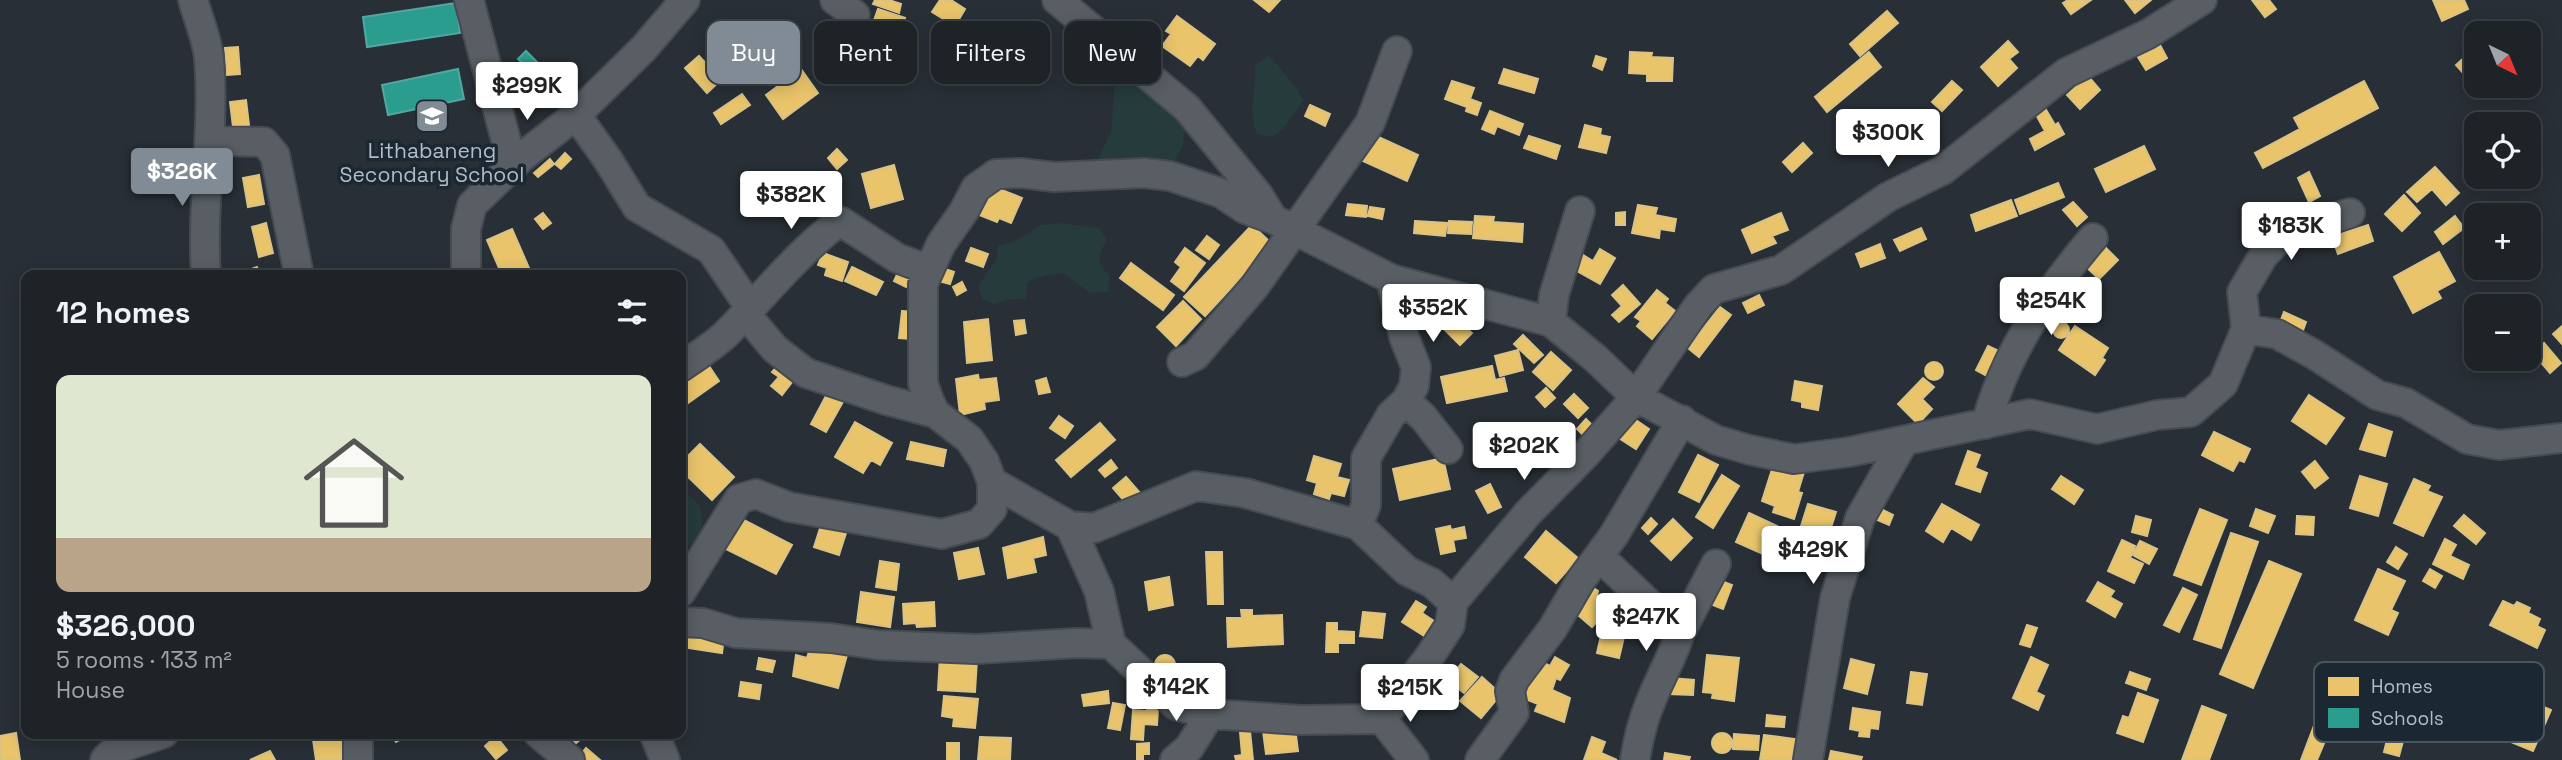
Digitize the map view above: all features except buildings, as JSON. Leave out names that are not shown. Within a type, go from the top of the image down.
[{"type":"street","points":[[193,0],[209,55],[210,141],[206,270]]},
{"type":"street","points":[[469,0],[513,167]]},
{"type":"street","points":[[466,270],[466,229],[472,205],[523,156],[576,115],[644,48],[685,0]]},
{"type":"street","points":[[1057,0],[1187,107],[1284,225]]},
{"type":"street","points":[[1382,719],[1450,625],[1453,601],[1528,513],[1586,454],[1636,397],[1698,306],[1714,289],[1781,270],[1888,197],[1943,170],[2066,73],[2148,34],[2202,0]]},
{"type":"street","points":[[1182,362],[1195,356],[1255,286],[1284,225],[1370,123],[1397,51]]},
{"type":"street","points":[[576,115],[637,207],[711,250],[745,300],[753,323],[775,349],[806,373],[935,413],[970,439],[984,461],[992,482],[992,509],[979,524],[942,534],[789,507],[757,494],[739,499],[686,584]]},
{"type":"street","points":[[210,141],[264,142],[271,149],[275,155],[298,270]]},
{"type":"street","points":[[935,413],[923,383],[923,284],[942,244],[976,188],[996,174],[1021,173],[1054,177],[1144,173],[1170,176],[1221,193],[1245,209],[1284,225],[1391,279],[1551,322],[1595,358],[1636,397],[1716,440],[1794,459],[1849,452],[2030,414],[2097,429],[2157,415],[2191,412],[2223,384],[2246,329],[2242,292],[2263,256],[2286,233],[2306,224],[2350,213]]},
{"type":"street","points":[[1551,322],[1558,282],[1580,211]]},
{"type":"street","points":[[686,364],[724,337],[813,244],[840,221],[897,258],[929,270]]},
{"type":"street","points":[[1986,424],[1995,390],[2010,359],[2065,271],[2093,239]]},
{"type":"street","points":[[1358,525],[1366,505],[1366,458],[1391,415],[1406,401],[1414,386],[1416,367],[1404,337],[1391,279]]},
{"type":"street","points":[[2246,329],[2277,334],[2377,395],[2406,403],[2466,439],[2499,445],[2562,439]]},
{"type":"street","points":[[1406,401],[1424,418],[1448,449]]},
{"type":"street","points":[[1480,760],[1514,713],[1510,691],[1514,680],[1553,628],[1581,580],[1614,535],[1682,420]]},
{"type":"street","points":[[1808,760],[1835,598],[1860,518],[1904,440]]},
{"type":"street","points":[[992,482],[1070,526],[1094,528],[1196,486],[1245,493],[1358,525],[1408,571],[1432,583],[1453,601]]},
{"type":"street","points":[[1070,526],[1099,591],[1111,644],[1177,706],[1210,713],[1301,720],[1382,719]]},
{"type":"street","points":[[1599,556],[1679,634]]},
{"type":"street","points":[[1635,760],[1649,705],[1676,647],[1679,634],[1716,564]]},
{"type":"street","points":[[686,622],[703,623],[736,633],[831,638],[878,645],[975,649],[1077,643],[1111,644]]},
{"type":"street","points":[[1175,760],[1189,748],[1210,713]]},
{"type":"street","points":[[1382,719],[1415,760]]},
{"type":"street","points":[[105,760],[113,750],[151,739]]},
{"type":"street","points":[[358,739],[358,760]]},
{"type":"street","points":[[545,739],[569,760]]},
{"type":"street","points":[[656,739],[665,760]]},
{"type":"green space","points":[[1269,56],[1293,84],[1303,101],[1283,129],[1272,137],[1257,134],[1252,108],[1255,65]]},
{"type":"green space","points":[[1115,84],[1142,84],[1186,119],[1183,145],[1174,164],[1096,163],[1111,132]]},
{"type":"green space","points":[[1060,223],[1099,228],[1107,240],[1099,263],[1110,277],[1108,292],[1090,293],[1063,273],[1027,282],[1026,299],[1011,299],[994,304],[982,299],[978,286],[996,260],[998,246],[1016,241],[1040,225]]},
{"type":"green space","points":[[686,494],[695,501],[702,512],[699,543],[686,547]]},
{"type":"place","name":"Lithabaneng Secondary School","points":[[432,116]]}]
